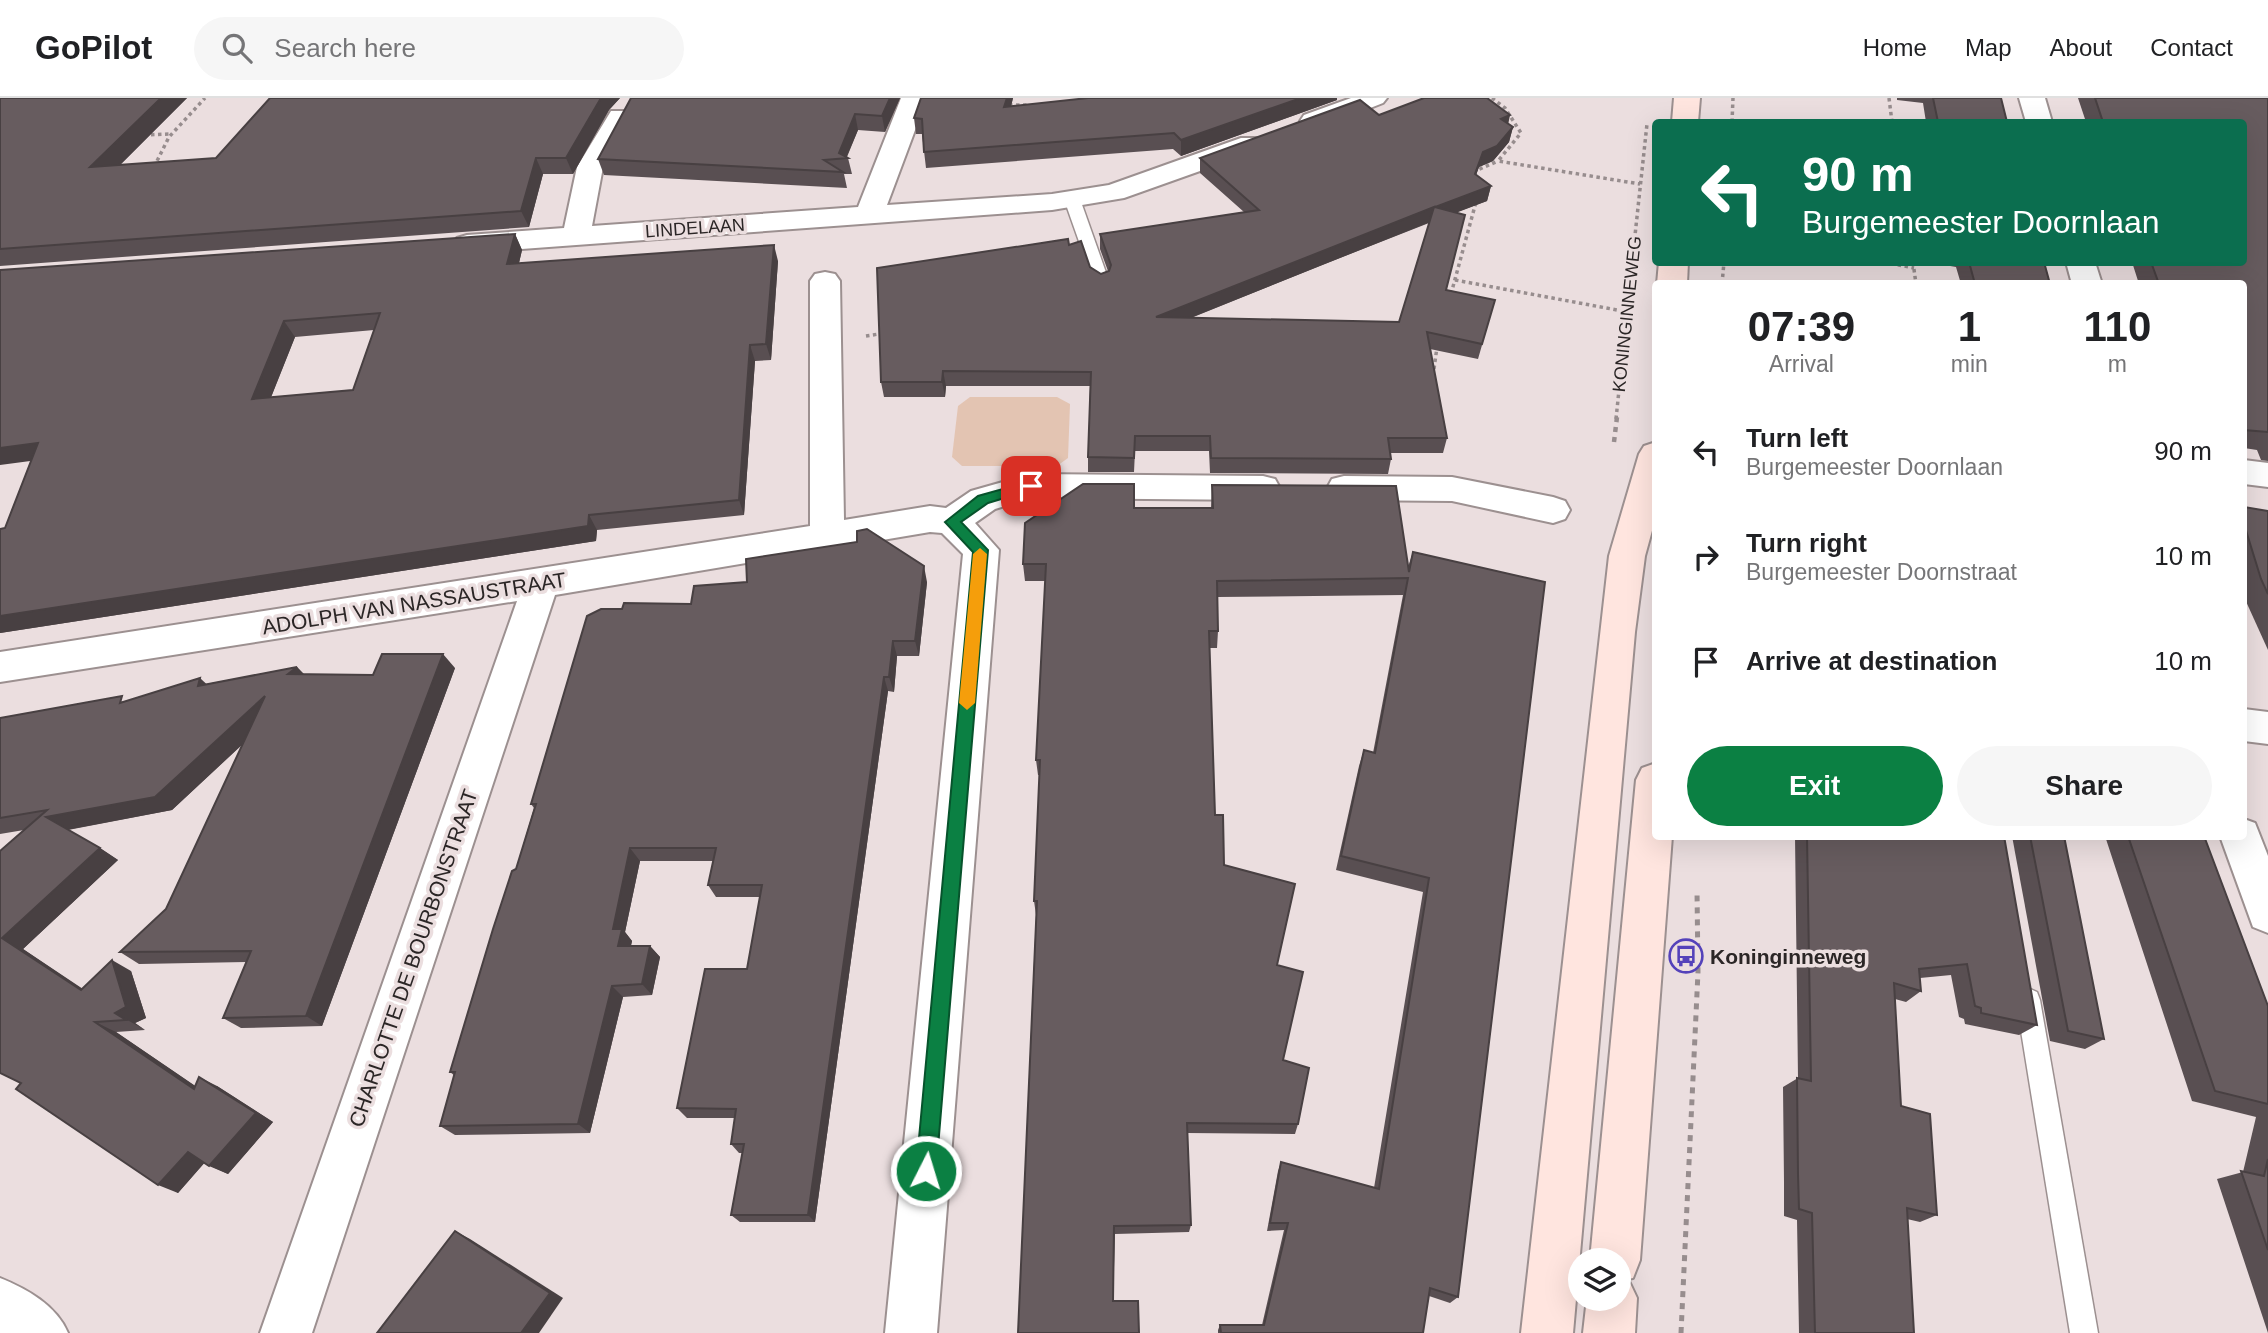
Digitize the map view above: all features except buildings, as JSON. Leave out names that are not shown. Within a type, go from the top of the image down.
[{"type":"main road","points":[[1685,119],[1687,98]]},
{"type":"main road","points":[[1547,1333],[1617,632],[1627,556],[1652,468]]},
{"type":"main road","points":[[1616,1248],[1652,827]]},
{"type":"main road","points":[[1609,1333],[1611,1311]]},
{"type":"street","points":[[869,216],[914,98]]},
{"type":"street","name":"LINDELAAN","points":[[438,246],[1072,199],[1114,192],[1374,98]]},
{"type":"street","points":[[2032,98],[2038,119]]},
{"type":"street","points":[[576,237],[590,167],[620,117]]},
{"type":"street","points":[[825,281],[827,536]]},
{"type":"street","points":[[2247,472],[2268,475]]},
{"type":"street","points":[[911,1333],[981,550],[952,522],[983,500],[1031,486],[1452,489],[1553,510]]},
{"type":"street","name":"ADOLPH VAN NASSAUSTRAAT","points":[[0,667],[541,584],[930,519],[952,522]]},
{"type":"street","name":"CHARLOTTE DE BOURBONSTRAAT","points":[[286,1333],[541,584]]},
{"type":"street","points":[[2247,725],[2268,728]]},
{"type":"street","points":[[2241,840],[2268,913]]},
{"type":"street","points":[[0,1303],[42,1333]]},
{"type":"lane","points":[[1072,199],[1101,281]]},
{"type":"lane","points":[[2023,974],[2084,1333]]},
{"type":"path","points":[[169,162],[154,165],[172,134],[205,98]]},
{"type":"path","points":[[1014,105],[1016,98]]},
{"type":"path","points":[[1464,176],[1498,161],[1521,133],[1505,108],[1492,98]]},
{"type":"path","points":[[1732,119],[1733,98]]},
{"type":"path","points":[[1889,98],[1892,119]]},
{"type":"path","points":[[1002,104],[1037,106]]},
{"type":"path","name":"KONINGINNEWEG","points":[[1633,261],[1647,123]]},
{"type":"path","points":[[133,136],[172,134]]},
{"type":"path","points":[[1498,161],[1640,184]]},
{"type":"path","points":[[1475,171],[1481,183]]},
{"type":"path","points":[[1448,303],[1478,195]]},
{"type":"path","name":"KONINGINNEWEG","points":[[1613,449],[1632,274]]},
{"type":"path","points":[[1455,280],[1628,312]]},
{"type":"path","points":[[826,341],[886,333]]},
{"type":"path","points":[[1435,375],[1433,362],[1439,339]]},
{"type":"path","points":[[1681,1333],[1698,972],[1697,882]]},
{"type":"shaded area","points":[[970,397],[1057,397],[1070,404],[1068,458],[1057,466],[962,466],[952,457],[958,406]]},
{"type":"slow traffic","points":[[967,703],[980,554]]},
{"type":"place","name":"Koninginneweg","points":[[1686,956]]},
{"type":"route","points":[[926,1171],[981,550],[952,522],[983,500],[1031,486]]}]
